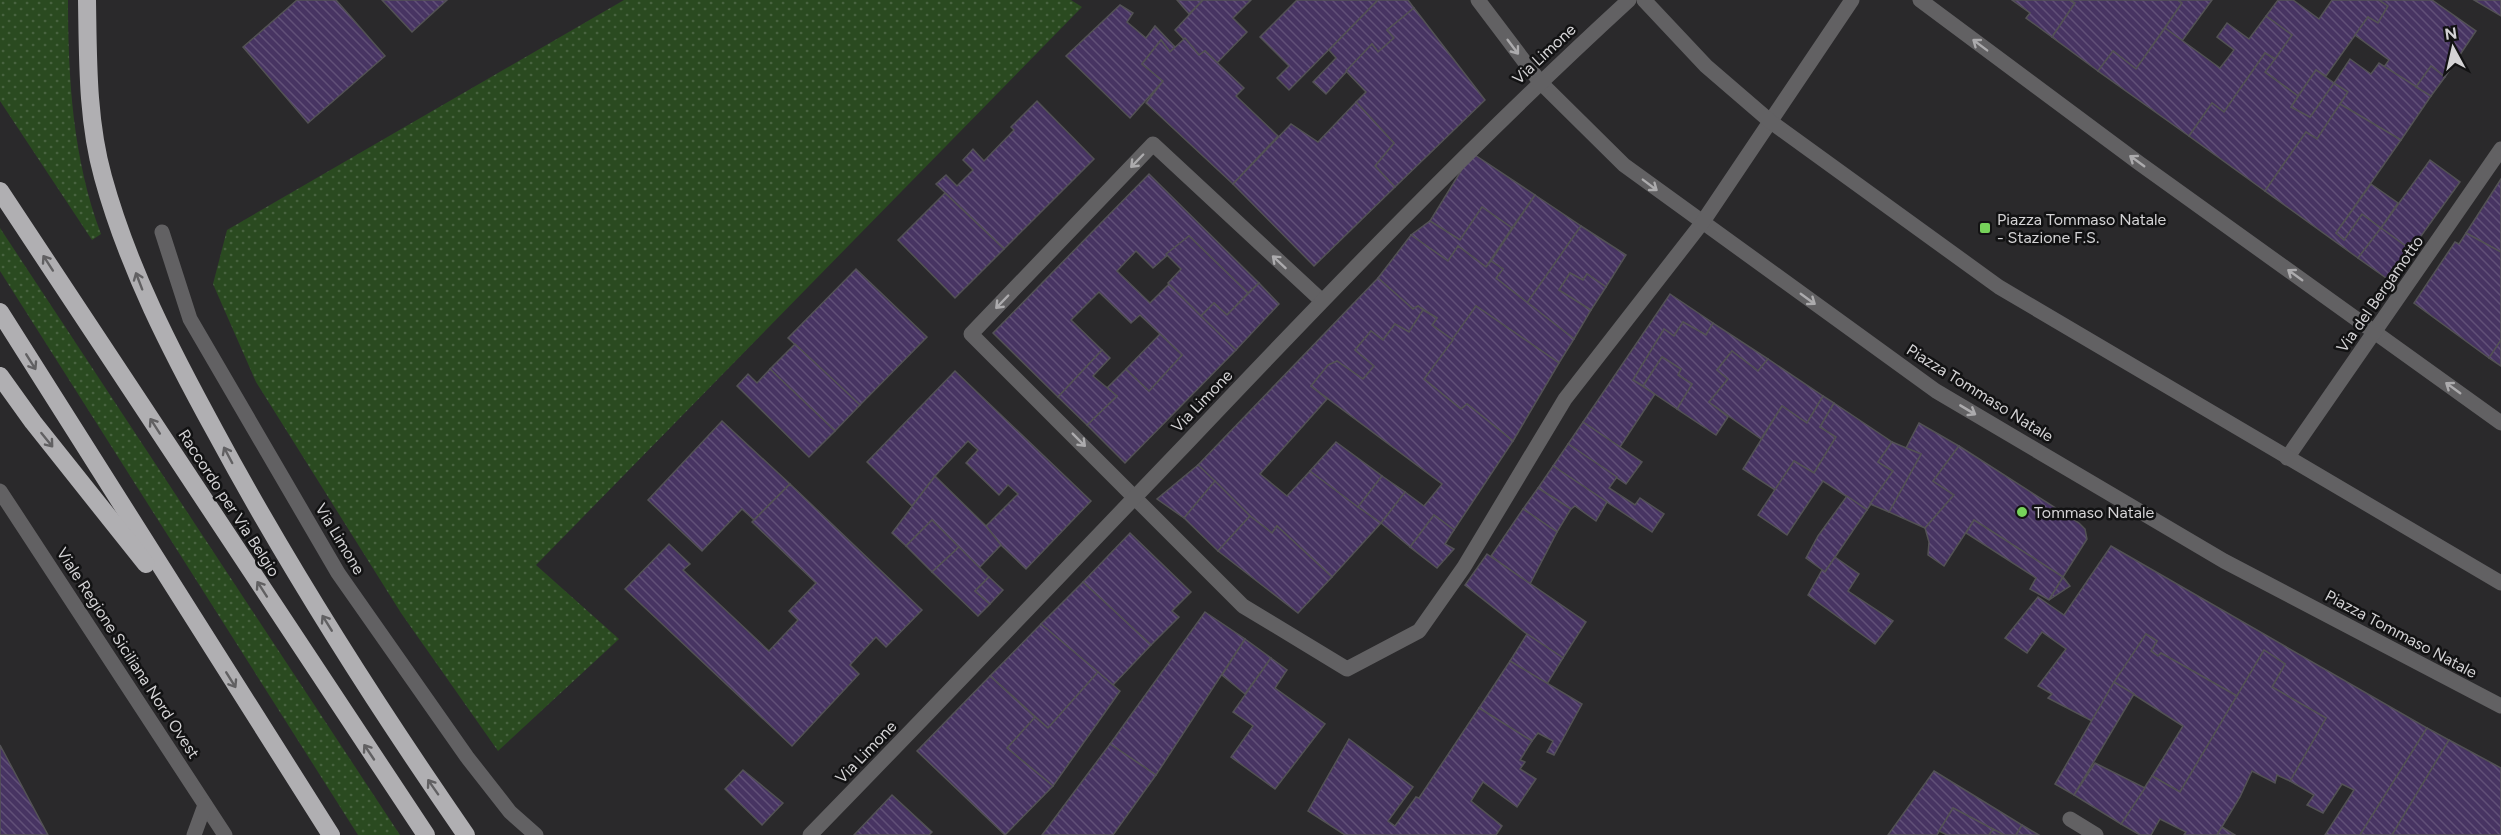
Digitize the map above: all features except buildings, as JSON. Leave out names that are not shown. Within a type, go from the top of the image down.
[{"type":"highway","points":[[87,0],[88,64],[102,175],[144,292],[186,377],[252,500],[407,750],[466,835]]},
{"type":"highway","name":"Raccordo per Via Belgio","points":[[0,191],[426,835]]},
{"type":"highway","points":[[0,312],[331,835]]},
{"type":"highway","points":[[0,376],[33,422],[200,631]]},
{"type":"street","name":"Piazza Tommaso Natale","points":[[1478,0],[1540,82],[1623,165],[1936,391],[2224,561],[2501,706]]},
{"type":"street","name":"Via Limone","points":[[810,835],[1322,301],[1540,82],[1629,0]]},
{"type":"street","points":[[1644,0],[1706,66],[1771,122],[1999,287],[2501,583]]},
{"type":"street","points":[[1322,301],[1153,144],[972,334],[1243,606],[1347,669],[1419,631],[1464,567],[1565,399],[1702,223],[1852,0]]},
{"type":"street","points":[[1920,0],[2139,163],[2501,423]]},
{"type":"street","name":"Via del Bergamotto","points":[[2287,458],[2376,333],[2501,149]]},
{"type":"street","name":"Via Limone","points":[[162,232],[190,319],[338,573],[467,757],[510,812],[536,835]]},
{"type":"street","name":"Viale Regione Siciliana Nord Ovest","points":[[0,491],[225,835]]},
{"type":"street","points":[[194,835],[205,805]]},
{"type":"street","points":[[2070,819],[2096,835]]},
{"type":"green space","points":[[0,0],[68,0],[69,60],[78,148],[101,234],[92,240],[0,101]]},
{"type":"green space","points":[[624,0],[1071,0],[1082,7],[536,565],[619,639],[498,751],[401,613],[256,382],[213,284],[227,230]]},
{"type":"green space","points":[[0,228],[400,835],[358,835],[0,271]]},
{"type":"place","name":"Piazza Tommaso Natale - Stazione F.S.","points":[[1985,228]]},
{"type":"place","name":"Tommaso Natale","points":[[2022,512]]}]
